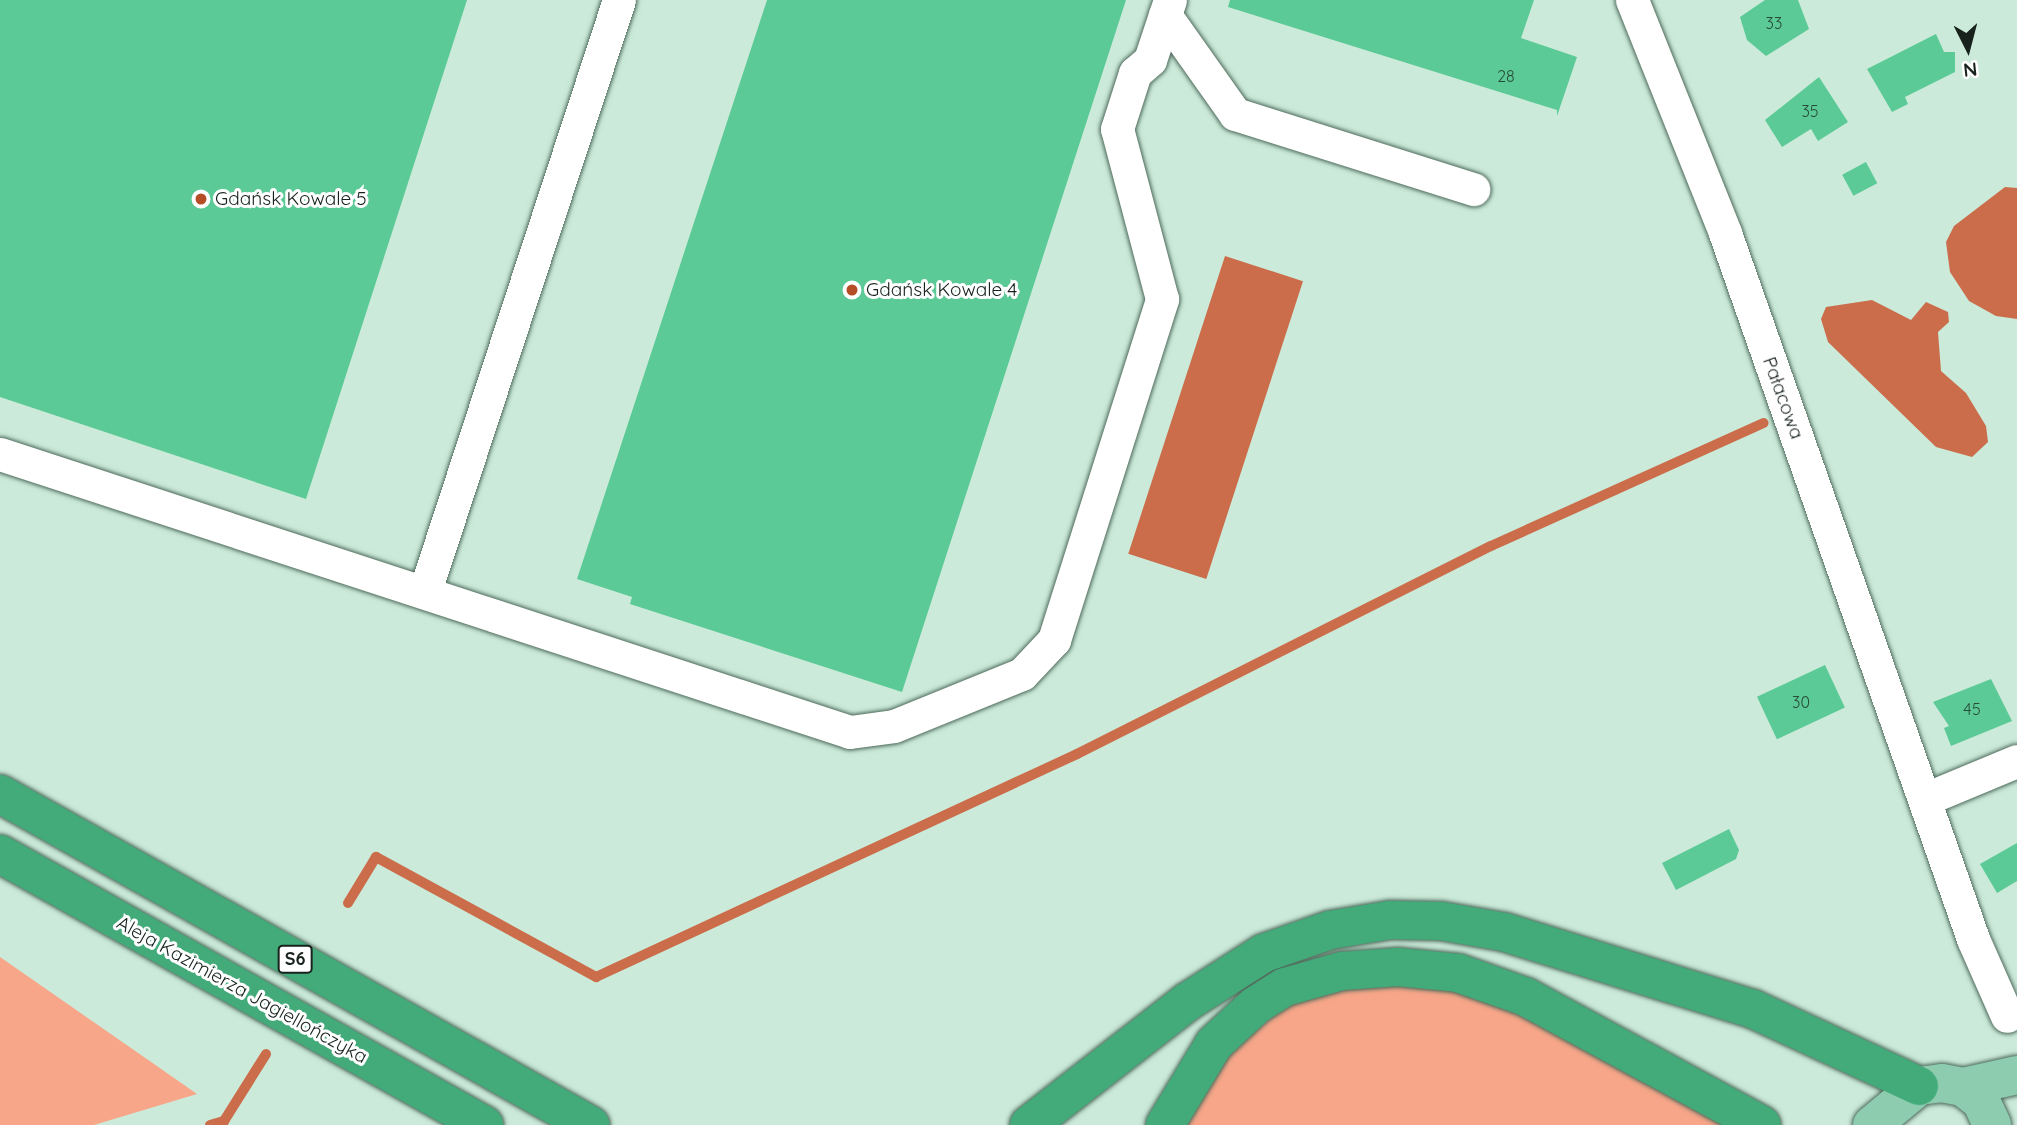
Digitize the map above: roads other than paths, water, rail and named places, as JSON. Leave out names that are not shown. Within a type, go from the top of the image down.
[{"type":"highway","name":"S6","points":[[0,794],[590,1125]]},
{"type":"highway","name":"Aleja Kazimierza Jagiellończyka","points":[[0,854],[484,1125]]},
{"type":"highway","points":[[1029,1125],[1187,1002],[1264,953],[1330,930],[1390,920],[1441,920],[1504,932],[1753,1009],[1919,1086]]},
{"type":"highway","points":[[1165,1125],[1214,1044],[1256,1005],[1285,987],[1384,967],[1458,973],[1526,997],[1762,1125]]},
{"type":"main road","points":[[1872,1125],[1919,1086],[1963,1087],[2017,1074]]},
{"type":"main road","points":[[1963,1087],[1981,1101],[1992,1125]]},
{"type":"street","points":[[425,591],[619,0]]},
{"type":"street","name":"Pałacowa","points":[[1632,0],[1725,233],[1927,798],[1973,939],[2007,1016]]},
{"type":"street","points":[[0,454],[850,732],[894,726],[1037,666],[1054,640],[1162,299],[1125,155],[1152,90],[1150,60],[1168,7]]},
{"type":"street","points":[[1168,7],[1235,114],[1473,189]]},
{"type":"street","points":[[1927,798],[2017,761]]},
{"type":"waterway","points":[[348,903],[376,857],[596,977],[1077,754],[1491,546],[1763,423]]},
{"type":"waterway","points":[[210,1125],[224,1121],[266,1054]]},
{"type":"place","name":"Gdańsk Kowale 5","points":[[201,199]]},
{"type":"place","name":"Gdańsk Kowale 4","points":[[852,290]]}]
